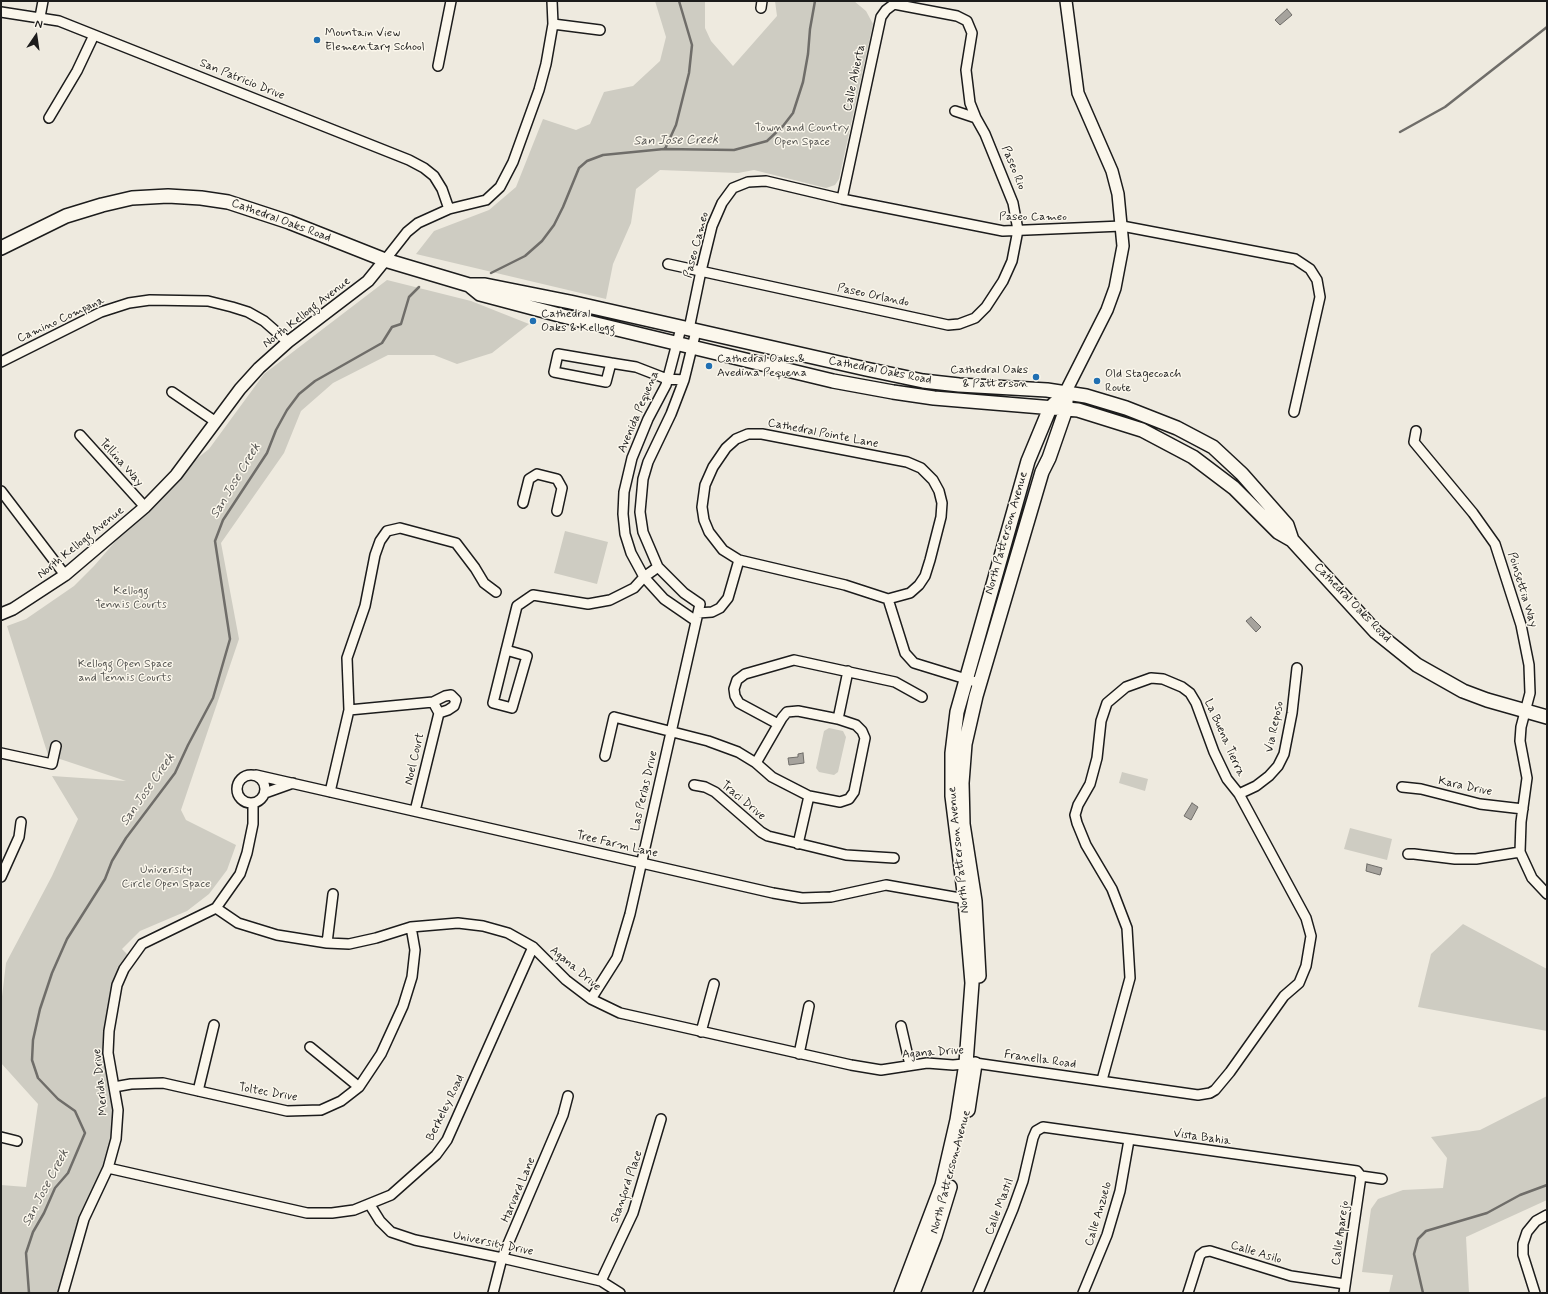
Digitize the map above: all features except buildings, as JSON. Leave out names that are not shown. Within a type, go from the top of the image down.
[{"type":"main road","name":"Cathedral Oaks Road","points":[[1,248],[45,226],[81,211],[132,198],[168,196],[201,198],[250,208],[385,260],[469,285],[493,286],[923,380],[1086,396],[1152,417],[1183,430],[1213,447],[1242,474],[1287,525],[1292,540]]},
{"type":"main road","name":"Cathedral Oaks Road","points":[[469,285],[480,294],[563,316],[833,381],[934,398],[1066,409],[1119,421],[1165,441],[1215,473],[1234,488],[1278,532],[1292,540],[1376,632],[1417,665],[1463,691],[1487,700],[1547,717]]},
{"type":"main road","name":"North Patterson Avenue","points":[[970,900],[954,826],[951,774],[957,712],[965,679],[1028,461],[1050,408],[1065,393]]},
{"type":"main road","name":"North Patterson Avenue","points":[[913,1293],[935,1236],[950,1188],[967,1117],[972,983],[970,900],[963,824],[962,783],[965,744],[979,683],[1042,472],[1049,458],[1066,409],[1065,393]]},
{"type":"main road","name":"North Patterson Avenue","points":[[901,1293],[942,1185],[970,1063]]},
{"type":"street","points":[[40,17],[42,1]]},
{"type":"street","points":[[438,66],[450,1]]},
{"type":"street","name":"North Kellogg Avenue","points":[[1,614],[13,609],[65,575],[145,507],[176,475],[240,389],[288,342],[368,281],[407,232],[418,223],[449,209],[486,200],[500,188],[513,162],[539,90],[546,64],[553,24],[552,1]]},
{"type":"street","name":"North Patterson Avenue","points":[[1065,393],[1107,310],[1115,288],[1123,246],[1118,194],[1112,171],[1078,93],[1066,1]]},
{"type":"street","name":"Paseo Rio","points":[[886,10],[894,4],[911,6],[957,16],[967,21],[972,33],[966,70],[970,103],[992,150],[1013,203],[1018,230]]},
{"type":"street","name":"Calle Abierta","points":[[842,199],[881,17],[886,10]]},
{"type":"street","name":"San Patricio Drive","points":[[1,12],[59,21],[414,163],[434,176],[442,189],[449,209]]},
{"type":"street","points":[[553,24],[600,30]]},
{"type":"street","points":[[49,118],[78,71],[94,35]]},
{"type":"street","points":[[955,111],[976,118]]},
{"type":"street","name":"Paseo Cameo","points":[[689,330],[712,226],[722,203],[733,188],[748,182],[766,181],[842,199],[970,226],[1003,231],[1122,226],[1296,259],[1310,269],[1317,280],[1320,297],[1294,412]]},
{"type":"street","name":"Paseo Orlando","points":[[668,264],[948,324],[959,324],[975,318],[994,297],[1012,261],[1018,230]]},
{"type":"street","name":"Camino Compana","points":[[1,362],[101,312],[129,303],[150,300],[208,301],[243,310],[264,321],[288,342]]},
{"type":"street","points":[[689,330],[692,347],[684,380],[671,414],[648,462],[643,479],[640,512],[643,532],[658,567],[684,593],[698,613],[712,612],[720,608],[728,598],[739,560]]},
{"type":"street","name":"Avenida Pequena","points":[[689,330],[678,343],[667,379],[636,447],[624,492],[623,514],[625,534],[631,553],[644,577],[664,599],[698,613]]},
{"type":"street","points":[[611,363],[606,382],[554,372],[558,354],[636,367],[667,379],[684,380]]},
{"type":"street","points":[[172,392],[216,422]]},
{"type":"street","name":"Poinsettia Way","points":[[1416,431],[1414,442],[1473,513],[1495,544],[1514,601],[1526,644],[1530,693],[1527,712],[1521,727],[1520,741],[1527,778],[1520,852],[1532,878],[1547,894]]},
{"type":"street","name":"Cathedral Pointe Lane","points":[[748,434],[762,434],[907,462],[921,468],[933,480],[939,491],[942,503],[941,517],[925,576],[910,593],[888,599],[845,585],[739,560],[723,550],[709,532],[704,520],[702,507],[705,485],[726,448],[736,439],[748,434]]},
{"type":"street","name":"Tellina Way","points":[[80,435],[145,507]]},
{"type":"street","points":[[523,503],[529,479],[537,474],[550,477],[557,479],[562,488],[557,511]]},
{"type":"street","points":[[1,491],[65,575]]},
{"type":"street","points":[[330,792],[349,710],[347,658],[365,606],[375,555],[380,541],[387,531],[400,528],[456,543],[476,568],[484,584],[496,592]]},
{"type":"street","points":[[506,650],[527,656],[512,708],[493,703],[506,650],[517,606],[533,595],[553,597],[588,604],[610,600],[634,588],[644,577],[658,567]]},
{"type":"street","points":[[888,599],[905,653],[914,663],[979,683]]},
{"type":"street","name":"Las Perlas Drive","points":[[590,999],[617,958],[630,914],[698,613]]},
{"type":"street","points":[[778,724],[740,703],[735,696],[734,689],[737,680],[745,674],[794,660],[895,682],[922,697]]},
{"type":"street","name":"Via Reposo","points":[[1239,794],[1256,786],[1268,776],[1278,766],[1284,754],[1292,713],[1297,668]]},
{"type":"street","points":[[838,719],[848,671]]},
{"type":"street","name":"La Buena Tierra","points":[[1151,678],[1163,679],[1182,687],[1190,693],[1196,703],[1214,752],[1227,779],[1239,794],[1306,918],[1311,936],[1306,966],[1299,983],[1284,996],[1215,1090],[1198,1095],[1102,1080],[1130,978],[1127,928],[1112,888],[1086,845],[1075,815],[1078,804],[1090,784],[1095,765],[1101,721],[1107,703],[1126,687],[1151,678]]},
{"type":"street","points":[[349,710],[433,702],[445,696],[451,695],[456,700],[454,706],[448,710],[438,713],[433,702]]},
{"type":"street","points":[[605,756],[614,717],[671,730],[713,742],[738,752],[756,763],[772,777],[809,796],[840,802],[849,799],[854,792],[865,738],[856,725],[838,719],[798,711],[787,712],[778,724],[756,763]]},
{"type":"street","name":"Noel Court","points":[[415,811],[438,713]]},
{"type":"street","points":[[1,753],[52,764],[56,746]]},
{"type":"street","points":[[256,775],[265,784],[265,793],[261,800],[253,803],[241,799],[237,793],[237,786],[244,776],[256,775]]},
{"type":"street","name":"Tree Farm Lane","points":[[256,775],[773,893],[802,898],[831,897],[886,885],[970,900]]},
{"type":"street","points":[[265,793],[293,783]]},
{"type":"street","name":"Traci Drive","points":[[694,784],[705,787],[720,796],[761,832],[798,844],[846,855],[894,858]]},
{"type":"street","name":"Kara Drive","points":[[1402,787],[1421,789],[1480,804],[1523,809]]},
{"type":"street","points":[[798,844],[809,796]]},
{"type":"street","name":"Merida Drive","points":[[63,1293],[84,1219],[108,1168],[116,1139],[118,1110],[108,1053],[109,1031],[117,985],[124,969],[142,944],[216,908],[240,874],[247,853],[253,824],[253,803]]},
{"type":"street","points":[[1,877],[19,837],[21,822]]},
{"type":"street","points":[[1408,854],[1420,854],[1454,859],[1476,859],[1520,852]]},
{"type":"street","points":[[327,943],[333,894]]},
{"type":"street","name":"Agana Drive","points":[[216,908],[238,923],[284,937],[327,943],[349,944],[376,938],[411,926],[458,923],[483,926],[508,934],[533,947],[566,980],[590,999],[620,1013],[799,1054],[881,1070],[927,1063],[957,1065],[970,1063]]},
{"type":"street","name":"Toltec Drive","points":[[114,1087],[131,1084],[163,1083],[287,1111],[321,1110],[342,1101],[360,1087],[381,1054],[403,1006],[412,977],[415,950],[411,926]]},
{"type":"street","name":"Berkeley Road","points":[[108,1168],[307,1213],[332,1213],[370,1205],[391,1195],[412,1179],[436,1155],[447,1140],[533,947]]},
{"type":"street","points":[[701,1032],[714,984]]},
{"type":"street","points":[[799,1054],[809,1006]]},
{"type":"street","points":[[198,1091],[214,1025]]},
{"type":"street","points":[[901,1026],[910,1065]]},
{"type":"street","points":[[310,1046],[360,1087]]},
{"type":"street","name":"Franella Road","points":[[970,1063],[1102,1080]]},
{"type":"street","name":"Harvard Lane","points":[[493,1293],[502,1258],[563,1115],[568,1096]]},
{"type":"street","name":"Stanford Place","points":[[601,1281],[633,1214],[661,1119]]},
{"type":"street","name":"Vista Bahia","points":[[1038,1128],[1048,1127],[1129,1140],[1350,1170],[1357,1172],[1361,1176],[1382,1179]]},
{"type":"street","name":"Calle Mastil","points":[[978,1293],[1013,1209],[1023,1181],[1032,1138],[1038,1128]]},
{"type":"street","points":[[1,1137],[17,1141]]},
{"type":"street","name":"Calle Anzuelo","points":[[1083,1293],[1109,1227],[1120,1191],[1129,1140]]},
{"type":"street","name":"Calle Aparejo","points":[[1345,1289],[1361,1176]]},
{"type":"street","name":"University Drive","points":[[370,1205],[380,1221],[391,1232],[415,1240],[601,1281],[620,1293]]},
{"type":"street","points":[[1535,1293],[1523,1255],[1523,1244],[1527,1232],[1536,1221],[1547,1215]]},
{"type":"street","name":"Calle Asilo","points":[[1188,1293],[1200,1255],[1204,1252],[1210,1251],[1291,1276],[1345,1289]]},
{"type":"green space","name":"Town and Country Open Space","points":[[655,1],[705,1],[705,28],[711,41],[733,66],[777,16],[775,1],[854,1],[866,11],[873,24],[839,179],[835,185],[826,188],[754,170],[738,173],[660,170],[636,189],[631,223],[613,264],[606,299],[416,254],[434,231],[489,210],[516,187],[543,119],[576,130],[590,124],[604,92],[633,86],[660,61],[666,37]]},
{"type":"green space","points":[[387,280],[471,301],[529,324],[492,353],[457,364],[434,355],[388,355],[333,383],[301,411],[284,453],[221,543],[239,639],[181,810],[186,820],[236,845],[227,870],[209,894],[187,911],[140,931],[122,949],[131,958],[124,969],[109,1031],[114,1087],[116,1139],[93,1196],[63,1293],[1,1293],[1,1185],[26,1187],[38,1104],[1,1063],[1,1005],[6,963],[52,876],[78,819],[52,776],[126,781],[48,755],[7,626],[26,619],[74,586],[176,475],[209,449],[264,374]]},
{"type":"green space","points":[[1038,449],[1024,494],[1022,515],[982,657],[975,668],[1015,521]]},
{"type":"green space","points":[[565,531],[608,542],[597,584],[554,573]]},
{"type":"green space","points":[[829,728],[843,731],[846,737],[838,772],[834,775],[819,772],[816,768],[824,731]]},
{"type":"green space","points":[[1122,772],[1148,779],[1145,791],[1119,783]]},
{"type":"green space","points":[[1350,828],[1392,839],[1387,860],[1344,849]]},
{"type":"green space","points":[[1463,924],[1547,969],[1547,1031],[1418,1007],[1431,954]]},
{"type":"green space","points":[[1547,1096],[1547,1200],[1466,1237],[1469,1293],[1389,1293],[1393,1275],[1362,1272],[1371,1209],[1378,1199],[1403,1190],[1443,1188],[1447,1158],[1431,1137],[1480,1130]]},
{"type":"shaded area","points":[[1287,9],[1292,15],[1280,25],[1275,20]]},
{"type":"shaded area","points":[[1251,617],[1261,627],[1256,632],[1246,621]]},
{"type":"shaded area","points":[[803,753],[804,763],[789,765],[788,758],[798,757],[798,754]]},
{"type":"shaded area","points":[[1192,803],[1198,807],[1191,820],[1184,816]]},
{"type":"shaded area","points":[[1367,864],[1382,868],[1380,875],[1366,871]]},
{"type":"waterway","points":[[665,149],[676,125],[689,73],[692,45],[679,1]]},
{"type":"waterway","name":"San Jose Creek","points":[[491,273],[525,256],[542,241],[554,225],[579,168],[587,161],[603,155],[664,149],[734,150],[767,141],[783,126],[793,113],[803,82],[815,1]]},
{"type":"waterway","points":[[1400,132],[1445,107],[1547,27]]},
{"type":"waterway","name":"San Jose Creek","points":[[29,1293],[26,1253],[33,1232],[44,1213],[55,1188],[68,1173],[85,1133],[75,1111],[58,1099],[38,1078],[32,1060],[33,1040],[40,1009],[52,973],[67,939],[105,879],[112,861],[126,838],[175,773],[213,698],[230,639],[215,541],[223,520],[267,453],[276,430],[287,410],[299,394],[315,381],[382,343],[392,327],[401,324],[409,297],[419,287]]},
{"type":"waterway","points":[[1423,1293],[1414,1254],[1418,1239],[1426,1231],[1487,1213],[1520,1195],[1547,1185]]},
{"type":"place","name":"Mountain View Elementary School","points":[[317,40]]},
{"type":"place","name":"Cathedral Oaks & Kellogg","points":[[533,321]]},
{"type":"place","name":"Cathedral Oaks & Avedina Pequena","points":[[709,366]]},
{"type":"place","name":"Cathedral Oaks & Patterson","points":[[1036,377]]},
{"type":"place","name":"Old Stagecoach Route","points":[[1097,381]]},
{"type":"park label","name":"Kellogg Tennis Courts","points":[[131,598]]},
{"type":"park label","name":"Kellogg Open Space and Tennis Courts","points":[[125,671]]},
{"type":"park label","name":"University Circle Open Space","points":[[166,877]]}]
